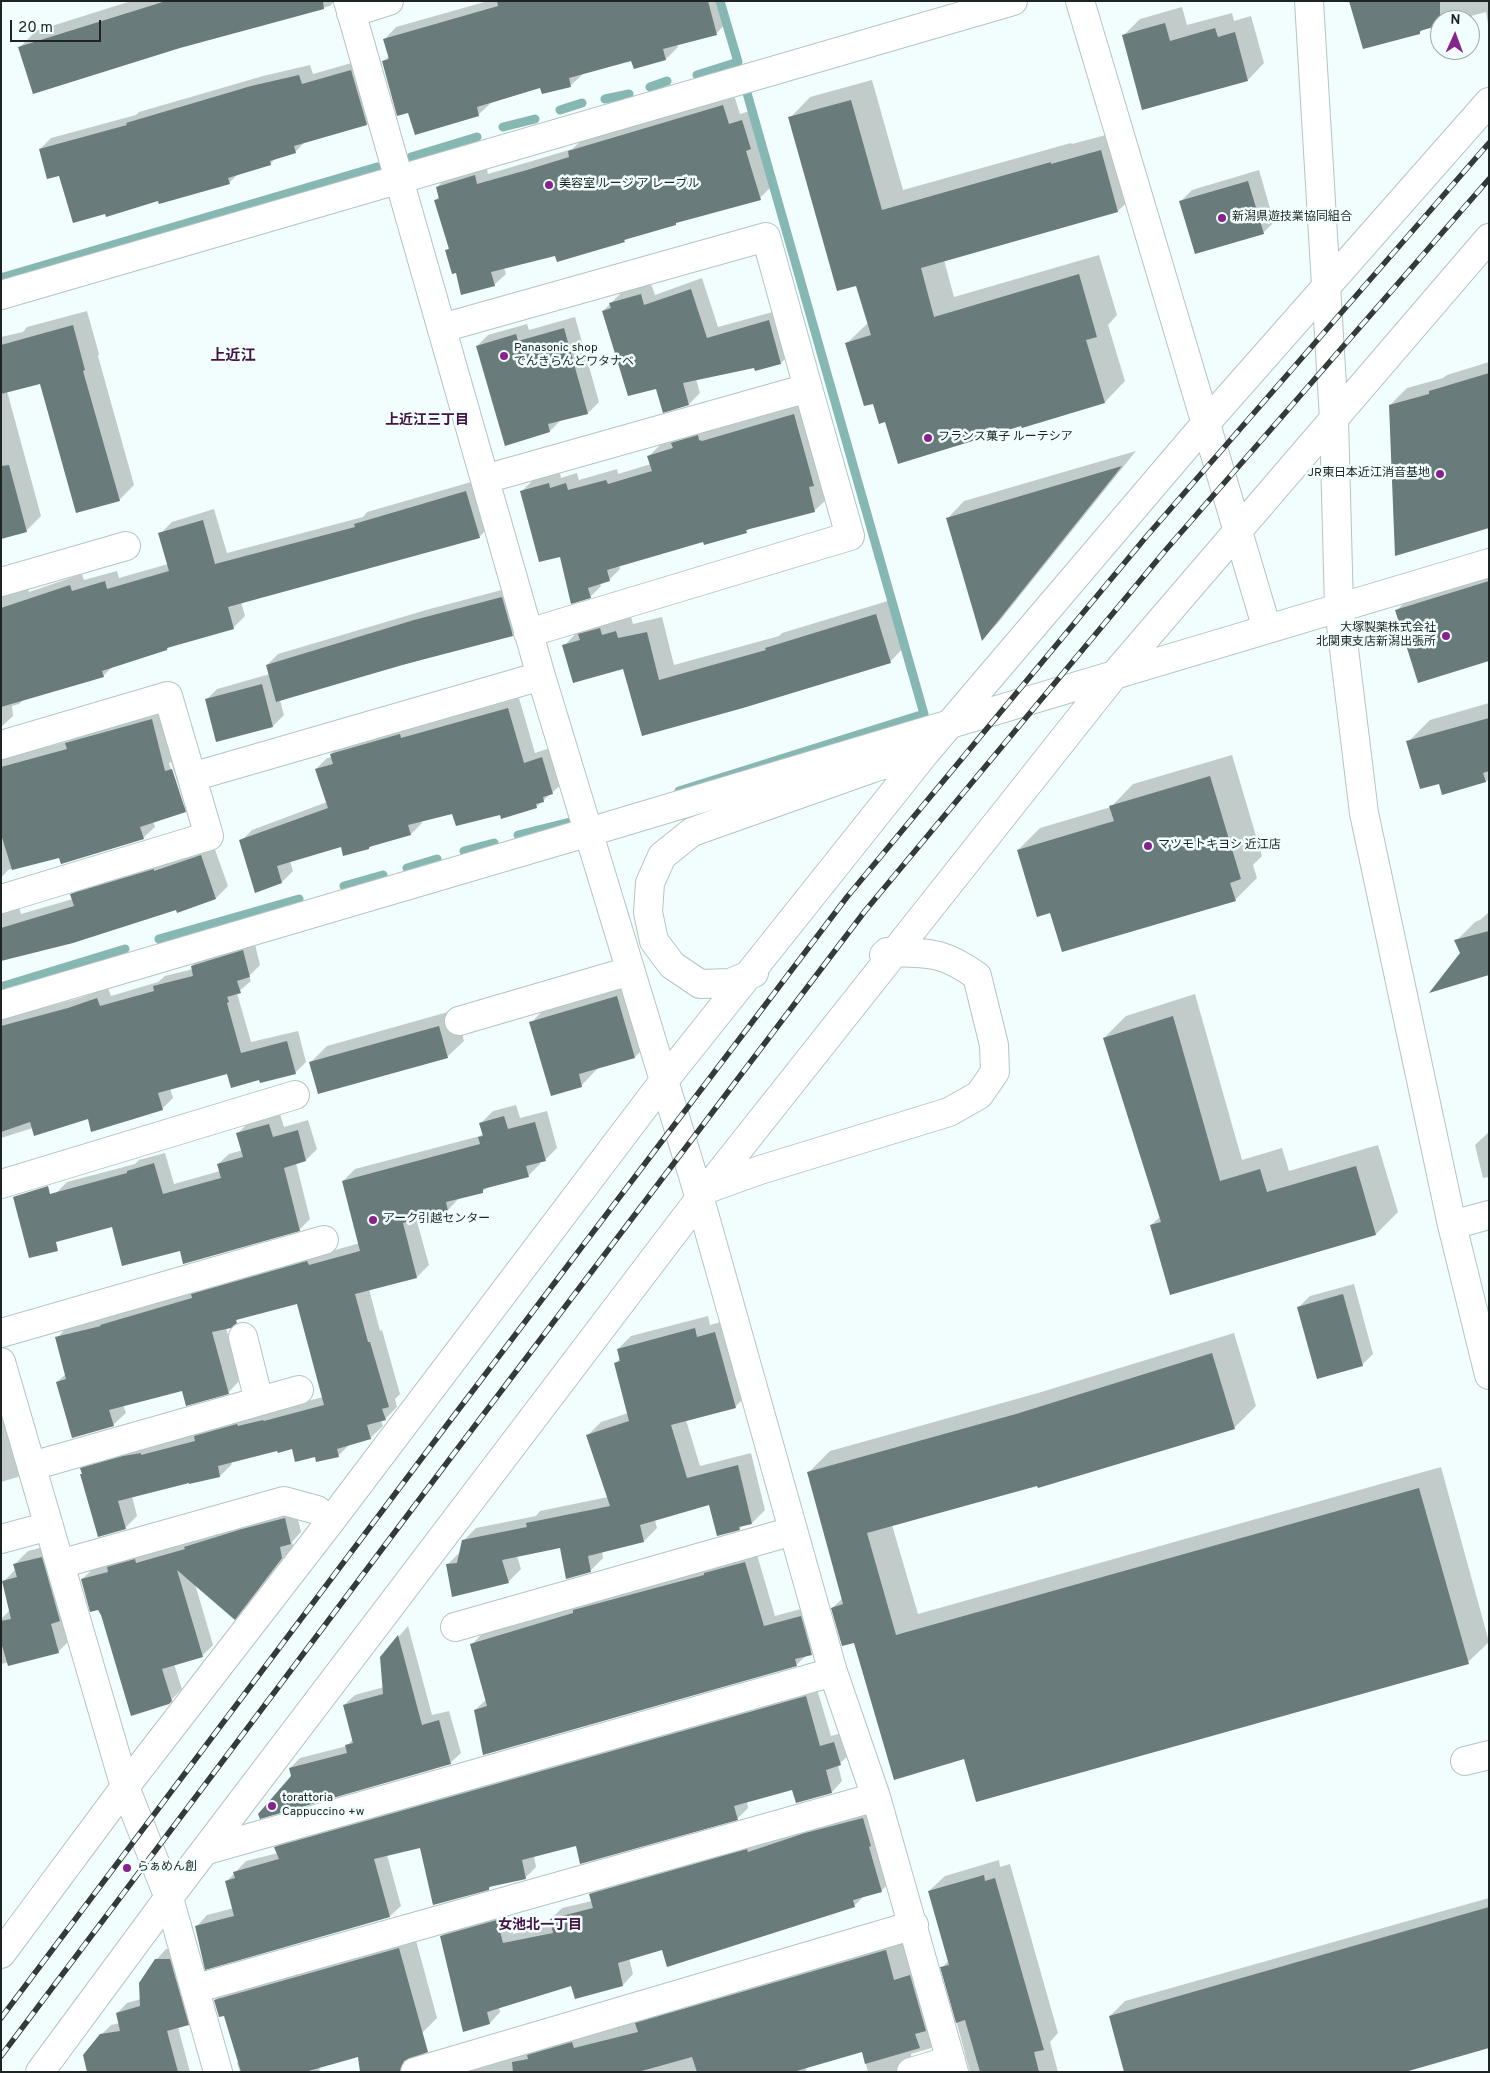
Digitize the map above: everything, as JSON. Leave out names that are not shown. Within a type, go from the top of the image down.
[{"type":"street","points":[[389,1],[349,7],[400,179],[528,633],[663,1082],[703,1194],[793,1531],[834,1672],[876,1797],[914,1925],[952,2066],[911,2072]]},
{"type":"street","points":[[1,295],[1013,1]]},
{"type":"street","points":[[1080,1],[1267,629]]},
{"type":"street","points":[[1309,1],[1334,419],[1339,608],[1364,813],[1452,1225],[1489,1375]]},
{"type":"street","points":[[1,1954],[125,1787],[330,1522],[663,1082],[926,752],[1206,423],[1489,102]]},
{"type":"street","points":[[442,328],[766,237],[850,536],[528,633]]},
{"type":"street","points":[[40,2072],[169,1898],[703,1194],[1115,674],[1489,238]]},
{"type":"street","points":[[485,479],[808,388]]},
{"type":"street","points":[[1,582],[126,546]]},
{"type":"street","points":[[1,1005],[589,832],[1489,563]]},
{"type":"street","points":[[192,777],[541,676]]},
{"type":"street","points":[[1,745],[168,696],[209,836],[1,899]]},
{"type":"street","points":[[799,930],[770,966],[730,983],[700,984],[672,965],[654,941],[648,912],[650,882],[662,856],[692,832],[873,768],[926,752]]},
{"type":"street","points":[[703,1194],[760,1170],[949,1112],[979,1094],[994,1072],[994,1045],[977,976],[957,962],[934,953],[887,952],[831,1017]]},
{"type":"street","points":[[459,1021],[630,971]]},
{"type":"street","points":[[1,1184],[295,1095]]},
{"type":"street","points":[[1452,1225],[1489,1215]]},
{"type":"street","points":[[1,1333],[324,1240]]},
{"type":"street","points":[[243,1337],[259,1401]]},
{"type":"street","points":[[1,1362],[125,1787],[169,1898],[218,2072]]},
{"type":"street","points":[[32,1466],[298,1390]]},
{"type":"street","points":[[60,1564],[284,1501],[317,1510],[330,1522]]},
{"type":"street","points":[[1,1539],[49,1526]]},
{"type":"street","points":[[455,1627],[793,1531]]},
{"type":"street","points":[[207,1850],[834,1672]]},
{"type":"street","points":[[195,1991],[202,1986],[876,1797]]},
{"type":"street","points":[[415,2072],[914,1925]]},
{"type":"building","points":[[166,1],[323,1],[324,9],[180,48],[33,94],[18,47]]},
{"type":"building","points":[[497,1],[708,1],[717,35],[663,49],[666,60],[634,69],[631,61],[569,78],[571,87],[542,94],[540,88],[477,107],[479,116],[415,135],[408,113],[397,116],[382,61],[389,59],[383,39],[498,6]]},
{"type":"building","points":[[1349,1],[1440,1],[1440,10],[1430,10],[1430,28],[1420,31],[1420,34],[1363,49]]},
{"type":"building","points":[[1165,23],[1170,41],[1215,28],[1218,37],[1235,32],[1248,81],[1142,110],[1122,35]]},
{"type":"building","points":[[351,70],[367,125],[294,146],[296,153],[270,161],[271,165],[228,178],[230,184],[159,204],[158,201],[106,217],[105,214],[73,223],[59,176],[47,179],[39,149],[127,125],[126,123],[251,86],[299,75],[302,84]]},
{"type":"building","points":[[851,100],[882,210],[1051,162],[1051,164],[1101,150],[1118,212],[921,268],[934,317],[1079,274],[1097,337],[1086,340],[1105,403],[1022,428],[1021,426],[898,464],[885,422],[879,424],[873,404],[864,406],[845,343],[871,335],[856,286],[837,291],[788,117]]},
{"type":"building","points":[[723,105],[729,124],[742,120],[751,149],[746,151],[761,200],[676,223],[676,225],[624,240],[625,242],[557,262],[555,256],[491,272],[495,286],[461,295],[456,273],[452,274],[445,250],[449,249],[434,200],[439,199],[436,187],[475,175],[477,184],[527,170],[569,157],[568,151]]},
{"type":"building","name":"新潟県遊技業協同組合","points":[[1248,181],[1264,234],[1195,254],[1179,201]]},
{"type":"building","points":[[691,289],[707,338],[769,320],[781,364],[755,371],[754,368],[683,383],[689,405],[663,413],[656,389],[628,396],[602,311],[611,308],[609,303],[641,294],[644,305]]},
{"type":"building","points":[[73,325],[85,370],[83,371],[120,501],[76,513],[40,384],[1,394],[1,345]]},
{"type":"building","points":[[564,328],[588,414],[548,424],[550,432],[505,446],[476,346],[516,334],[518,341]]},
{"type":"building","name":"JR東日本近江消音基地","points":[[1489,373],[1489,528],[1395,556],[1389,405],[1429,394],[1429,391]]},
{"type":"building","points":[[794,414],[814,486],[809,487],[815,512],[746,530],[747,533],[704,545],[703,542],[607,570],[610,581],[588,588],[591,598],[571,604],[560,557],[539,562],[520,491],[549,483],[550,488],[566,483],[568,490],[606,480],[608,484],[652,471],[647,456],[673,448],[671,443],[698,435],[699,440],[702,441]]},
{"type":"building","points":[[9,465],[27,532],[1,539],[1,466]]},
{"type":"building","points":[[1122,466],[982,641],[946,518]]},
{"type":"building","points":[[466,491],[480,538],[228,607],[234,629],[167,648],[167,650],[102,671],[104,677],[1,707],[1,608],[70,585],[72,591],[105,581],[107,589],[169,571],[158,533],[203,520],[215,564],[355,527],[354,524]]},
{"type":"building","name":"大塚製薬株式会社 北関東支店新潟出張所","points":[[1489,581],[1489,661],[1418,683],[1395,610]]},
{"type":"building","points":[[502,597],[513,636],[402,665],[276,702],[266,665],[414,620]]},
{"type":"building","points":[[876,614],[891,663],[743,708],[642,736],[623,669],[573,683],[562,645],[580,640],[578,634],[600,628],[602,635],[616,631],[618,638],[647,632],[659,680],[766,650],[765,648]]},
{"type":"building","points":[[262,684],[273,727],[216,742],[205,699]]},
{"type":"building","points":[[508,708],[524,763],[542,757],[553,794],[543,797],[544,802],[536,804],[537,808],[501,819],[500,815],[456,826],[452,814],[408,825],[411,835],[369,847],[369,849],[343,856],[341,847],[277,866],[282,883],[255,893],[239,840],[328,808],[315,769],[333,764],[330,754],[400,734],[401,738]]},
{"type":"building","points":[[1489,718],[1489,771],[1483,773],[1486,782],[1442,795],[1439,784],[1420,789],[1406,741]]},
{"type":"building","points":[[152,719],[165,771],[172,769],[186,812],[140,827],[144,839],[61,864],[59,858],[12,870],[1,834],[1,767],[67,749],[65,743]]},
{"type":"building","points":[[1210,776],[1241,879],[1230,883],[1236,901],[1062,952],[1050,913],[1037,917],[1017,850],[1114,821],[1109,806]]},
{"type":"building","points":[[201,855],[216,899],[177,913],[176,910],[73,943],[1,961],[1,928],[74,906],[70,894],[154,869],[154,871]]},
{"type":"building","points":[[1489,931],[1489,975],[1429,993],[1460,953],[1454,940]]},
{"type":"building","points":[[243,950],[250,977],[237,981],[241,993],[227,997],[241,1053],[287,1041],[296,1074],[260,1083],[259,1080],[231,1088],[227,1074],[158,1093],[163,1110],[91,1132],[88,1119],[34,1136],[30,1122],[1,1132],[1,1026],[97,998],[100,1006],[154,991],[153,986],[193,976],[191,966]]},
{"type":"building","points":[[617,996],[635,1058],[579,1074],[582,1087],[551,1096],[529,1022]]},
{"type":"building","points":[[1173,1016],[1220,1181],[1260,1169],[1267,1192],[1356,1166],[1376,1235],[1170,1295],[1150,1225],[1161,1222],[1103,1038]]},
{"type":"building","points":[[439,1026],[448,1058],[318,1094],[309,1062]]},
{"type":"building","points":[[504,1116],[508,1129],[535,1122],[546,1161],[526,1166],[529,1177],[483,1189],[483,1193],[446,1202],[448,1211],[403,1223],[417,1278],[355,1294],[389,1407],[382,1409],[386,1420],[367,1425],[371,1439],[337,1449],[339,1457],[316,1462],[315,1457],[295,1462],[292,1449],[278,1453],[277,1451],[218,1466],[220,1477],[118,1501],[126,1529],[98,1537],[80,1474],[82,1474],[80,1468],[123,1456],[141,1453],[141,1455],[195,1441],[194,1436],[237,1424],[238,1426],[264,1421],[324,1405],[297,1304],[236,1320],[237,1323],[231,1328],[212,1332],[229,1394],[186,1406],[182,1391],[109,1410],[114,1426],[72,1438],[56,1382],[66,1379],[55,1337],[101,1326],[192,1298],[191,1294],[307,1261],[309,1265],[360,1251],[342,1181],[480,1144],[478,1137],[483,1136],[479,1123]]},
{"type":"building","points":[[269,1124],[273,1137],[298,1130],[306,1161],[284,1168],[300,1231],[183,1264],[180,1251],[122,1266],[112,1227],[56,1242],[58,1251],[29,1258],[13,1197],[48,1186],[50,1194],[127,1173],[127,1171],[154,1163],[163,1194],[221,1178],[217,1164],[243,1157],[236,1133]]},
{"type":"building","points":[[1343,1294],[1363,1366],[1317,1379],[1297,1307]]},
{"type":"building","points":[[695,1328],[697,1337],[715,1332],[736,1408],[671,1425],[687,1478],[738,1465],[752,1524],[739,1527],[740,1530],[717,1536],[709,1505],[640,1525],[644,1542],[588,1556],[591,1572],[566,1579],[560,1548],[502,1560],[509,1583],[452,1597],[446,1564],[457,1563],[462,1540],[527,1527],[526,1523],[610,1506],[586,1435],[629,1421],[614,1363],[620,1361],[617,1349]]},
{"type":"building","points":[[1212,1353],[1235,1429],[1038,1488],[1037,1486],[867,1533],[896,1635],[1419,1488],[1469,1664],[976,1802],[964,1759],[894,1780],[854,1643],[842,1646],[831,1608],[843,1604],[807,1472],[1016,1414]]},
{"type":"building","points":[[285,1518],[291,1544],[280,1547],[282,1558],[235,1620],[177,1570],[203,1657],[162,1669],[172,1701],[169,1704],[131,1716],[101,1615],[98,1610],[90,1612],[81,1579],[108,1572],[107,1567],[135,1559],[136,1563],[185,1549],[184,1547],[242,1529]]},
{"type":"building","points":[[42,1557],[60,1621],[51,1624],[59,1653],[8,1666],[1,1642],[1,1621],[11,1619],[2,1581],[17,1577],[13,1564]]},
{"type":"building","points":[[745,1562],[764,1626],[801,1616],[812,1655],[795,1659],[797,1666],[483,1755],[474,1710],[487,1706],[470,1644],[573,1613],[573,1610],[704,1575],[704,1573]]},
{"type":"building","points":[[398,1635],[422,1725],[439,1720],[451,1764],[260,1819],[258,1814],[291,1776],[289,1768],[347,1753],[345,1745],[353,1743],[343,1705],[383,1694],[380,1657]]},
{"type":"building","points":[[806,1696],[820,1746],[834,1742],[841,1765],[826,1770],[832,1793],[796,1803],[792,1790],[734,1806],[738,1820],[580,1864],[576,1846],[522,1860],[526,1879],[489,1887],[489,1890],[433,1905],[420,1848],[374,1859],[390,1917],[205,1970],[195,1926],[234,1916],[225,1881],[235,1878],[233,1872],[279,1859],[274,1847]]},
{"type":"building","points":[[863,1818],[882,1892],[853,1900],[855,1907],[667,1967],[662,1950],[618,1963],[623,1986],[575,1999],[571,1986],[487,2012],[490,2024],[463,2032],[440,1936],[497,1920],[503,1943],[553,1933],[550,1919],[593,1908],[589,1894],[747,1849],[748,1852],[805,1833]]},
{"type":"building","points":[[984,1875],[985,1881],[995,1878],[1044,2050],[1034,2052],[1039,2072],[980,2072],[965,2020],[956,2023],[940,1967],[949,1965],[928,1891]]},
{"type":"building","points":[[1489,1907],[1489,2048],[1405,2072],[1124,2072],[1109,2016]]},
{"type":"building","points":[[399,1948],[428,2052],[404,2061],[400,2072],[360,2072],[358,2057],[305,2072],[241,2072],[224,2016],[219,2017],[214,2000]]},
{"type":"building","points":[[886,1950],[894,1980],[910,1975],[926,2031],[915,2034],[920,2048],[865,2064],[862,2052],[793,2072],[697,2072],[692,2057],[638,2072],[513,2072],[512,2062],[528,2059],[527,2055],[572,2042],[574,2048],[638,2032],[635,2023]]},
{"type":"building","points":[[155,1959],[170,1959],[189,2025],[167,2031],[178,2072],[87,2072],[83,2055],[100,2034],[120,2031],[116,2013],[140,2006],[139,1983]]},
{"type":"waterway","points":[[697,75],[738,62],[720,1]]},
{"type":"waterway","points":[[650,87],[667,81]]},
{"type":"waterway","points":[[679,791],[924,714],[747,93]]},
{"type":"waterway","points":[[605,99],[629,94]]},
{"type":"waterway","points":[[560,110],[582,103]]},
{"type":"waterway","points":[[503,127],[535,119]]},
{"type":"waterway","points":[[411,157],[477,137]]},
{"type":"waterway","points":[[1,278],[377,167]]},
{"type":"waterway","points":[[518,835],[570,822]]},
{"type":"waterway","points":[[464,851],[494,843]]},
{"type":"waterway","points":[[407,868],[437,859]]},
{"type":"waterway","points":[[344,886],[383,875]]},
{"type":"waterway","points":[[159,939],[299,899]]},
{"type":"waterway","points":[[1,987],[125,949]]},
{"type":"railway","points":[[1,2018],[847,897],[1146,537],[1489,143]]},
{"type":"railway","points":[[1,2056],[865,911],[1164,552],[1489,179]]},
{"type":"place","name":"美容室 ルージ ア レーブル","points":[[549,185]]},
{"type":"place","name":"新潟県遊技業協同組合","points":[[1222,218]]},
{"type":"place","name":"Panasonic shop でんきらんどワタナベ","points":[[504,356]]},
{"type":"place","name":"フランス菓子 ルーテシア","points":[[928,438]]},
{"type":"place","name":"JR東日本近江消音基地","points":[[1440,474]]},
{"type":"place","name":"大塚製薬株式会社 北関東支店新潟出張所","points":[[1446,636]]},
{"type":"place","name":"マツモトキヨシ 近江店","points":[[1148,846]]},
{"type":"place","name":"アーク引越センター","points":[[373,1220]]},
{"type":"place","name":"torattoria Cappuccino +w","points":[[272,1806]]},
{"type":"place","name":"らぁめん創","points":[[127,1868]]},
{"type":"district","name":"上近江","points":[[233,357]]},
{"type":"district","name":"上近江三丁目","points":[[427,421]]},
{"type":"district","name":"女池北一丁目","points":[[540,1926]]}]
